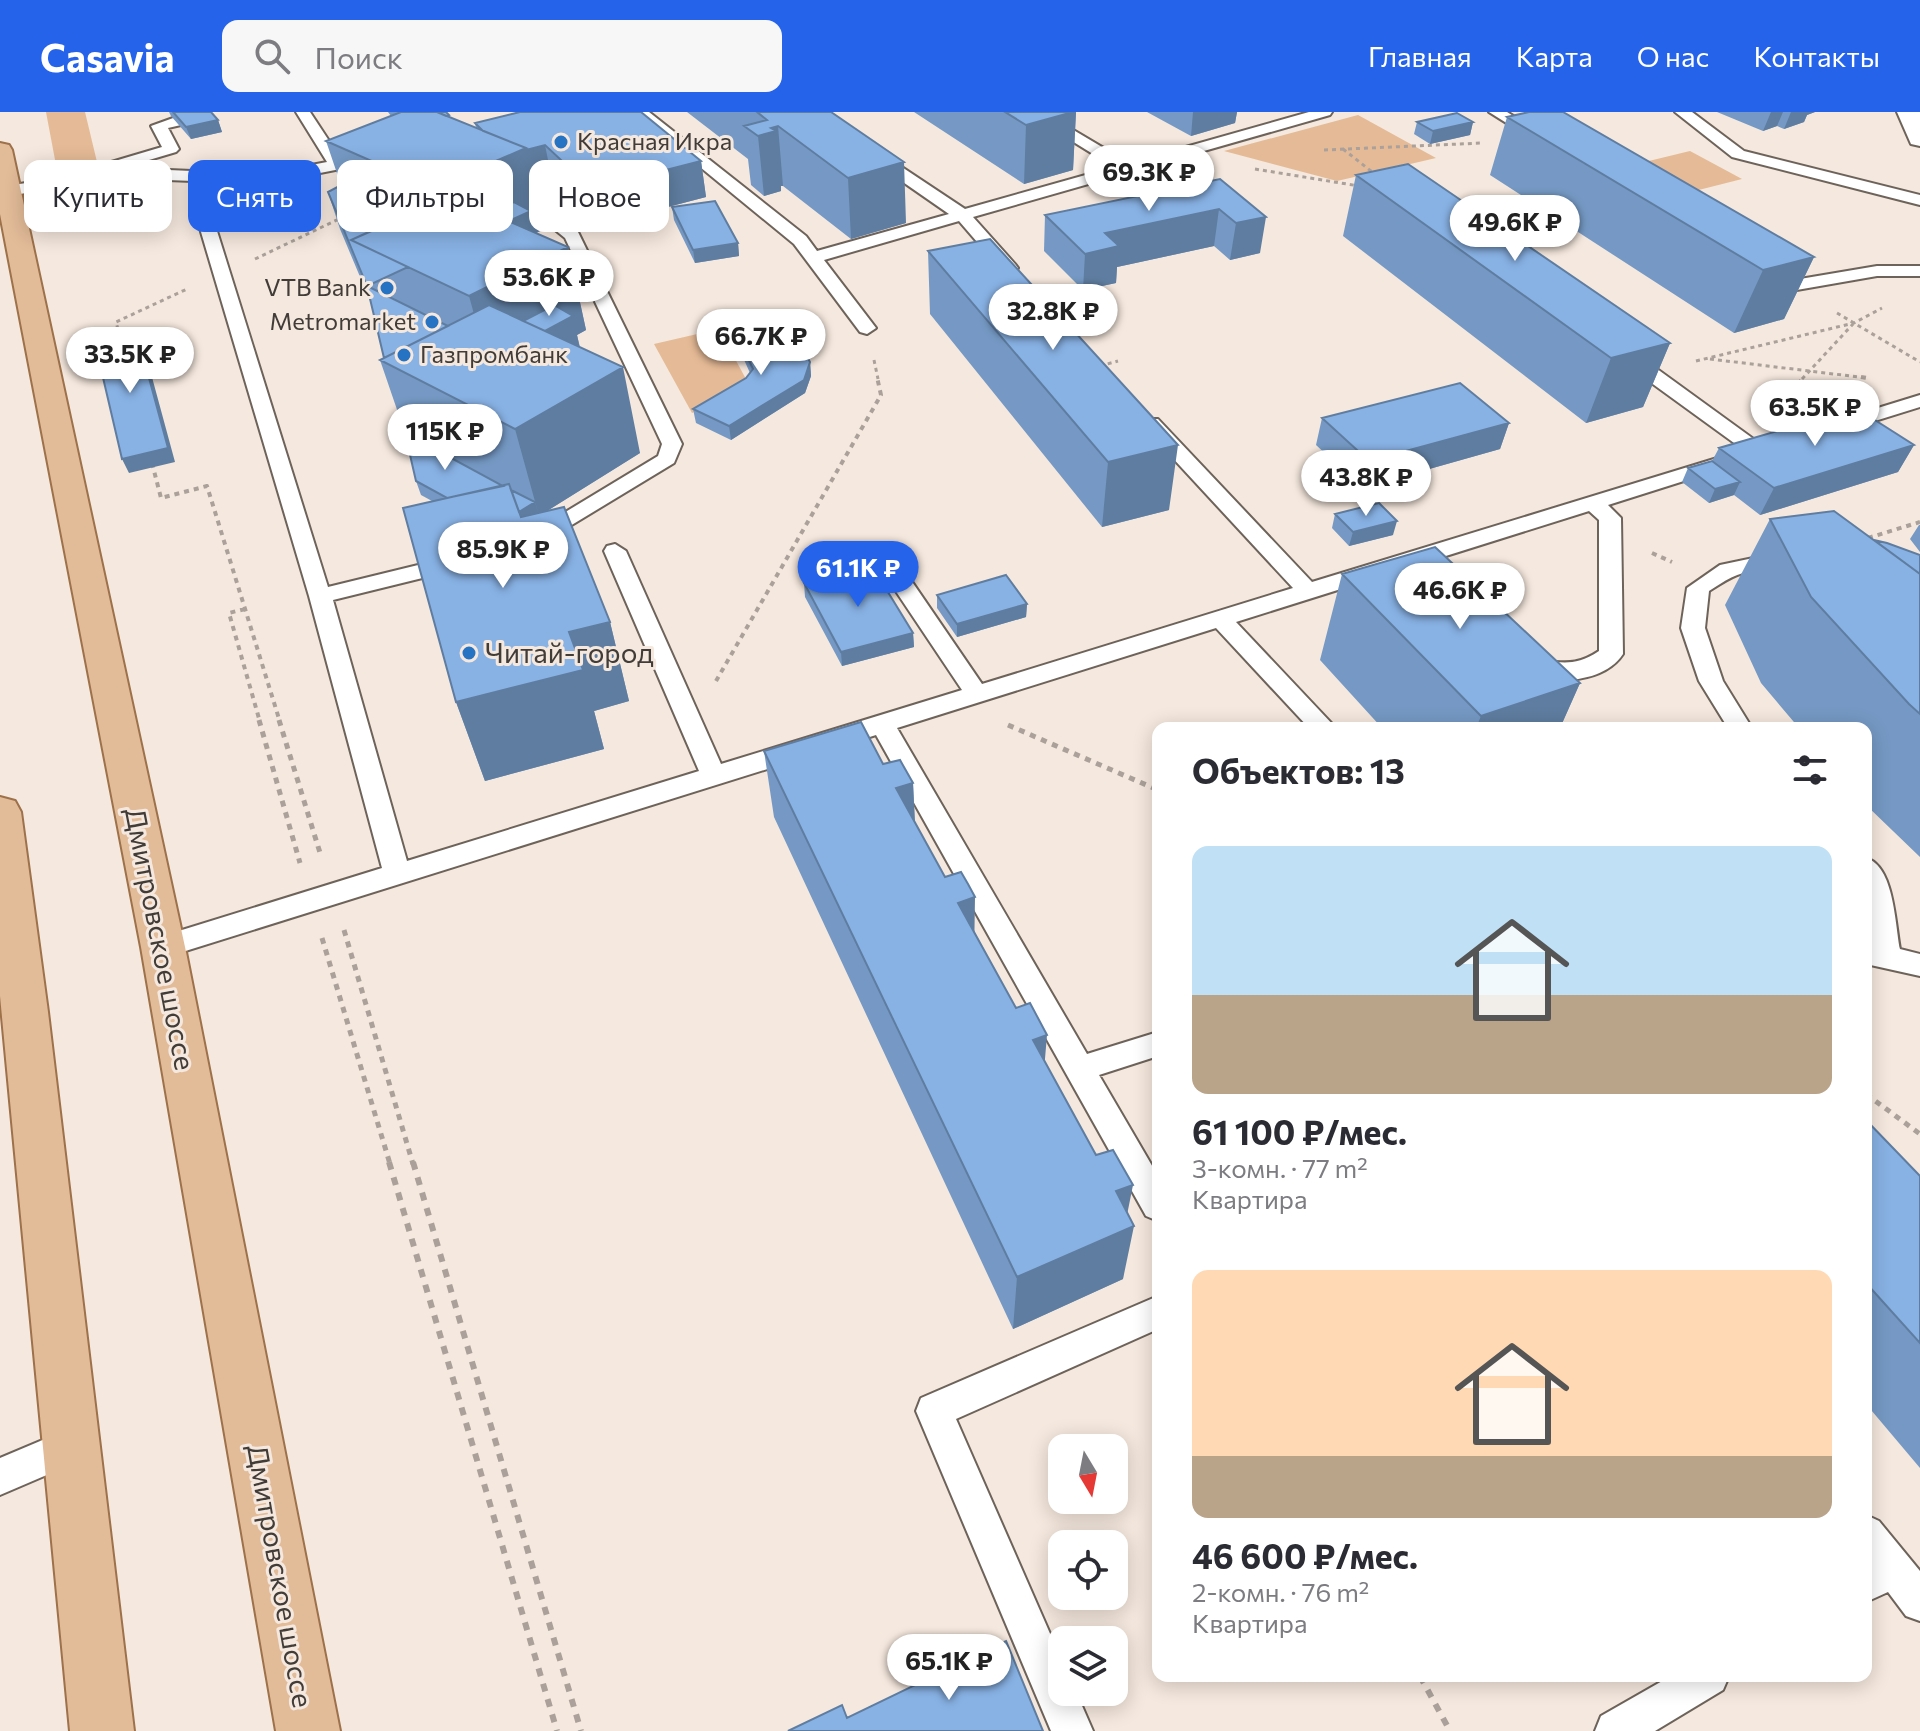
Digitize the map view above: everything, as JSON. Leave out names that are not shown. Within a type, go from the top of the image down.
[{"type":"main road","name":"Дмитровское шоссе","points":[[0,150],[163,947],[308,1731]]},
{"type":"main road","points":[[0,812],[25,1012],[102,1731]]},
{"type":"street","points":[[1909,112],[1920,139]]},
{"type":"lane","points":[[303,112],[337,165],[321,168]]},
{"type":"lane","points":[[640,112],[800,240],[867,328]]},
{"type":"lane","points":[[809,112],[962,215],[1025,285]]},
{"type":"lane","points":[[1032,112],[1127,168]]},
{"type":"lane","points":[[812,258],[1171,156],[1292,116],[1325,112]]},
{"type":"lane","points":[[1496,112],[1549,144]]},
{"type":"lane","points":[[1682,112],[1738,154],[1920,200]]},
{"type":"lane","points":[[135,160],[171,149],[159,126],[176,122]]},
{"type":"lane","points":[[360,160],[382,155]]},
{"type":"lane","points":[[8,191],[24,188]]},
{"type":"lane","points":[[513,201],[555,221],[572,236],[672,444],[667,459],[547,533],[519,546]]},
{"type":"lane","points":[[209,232],[320,596],[397,874]]},
{"type":"lane","points":[[1752,263],[1791,286],[1877,271],[1918,271]]},
{"type":"lane","points":[[1611,345],[1759,452]]},
{"type":"lane","points":[[1098,366],[1308,591]]},
{"type":"lane","points":[[1817,433],[1920,401]]},
{"type":"lane","points":[[163,947],[1788,442]]},
{"type":"lane","points":[[1508,664],[1574,674],[1593,667],[1611,654],[1610,518],[1593,503]]},
{"type":"lane","points":[[615,551],[714,776]]},
{"type":"lane","points":[[320,596],[474,559]]},
{"type":"lane","points":[[1402,563],[1423,584]]},
{"type":"lane","points":[[1736,722],[1711,681],[1693,628],[1698,588],[1729,567],[1766,564],[1810,580]]},
{"type":"lane","points":[[896,575],[966,698]]},
{"type":"lane","points":[[1220,619],[1318,722]]},
{"type":"lane","points":[[882,724],[1152,1196]]},
{"type":"lane","points":[[1872,874],[1877,956],[1920,965]]},
{"type":"lane","points":[[1079,1069],[1152,1046]]},
{"type":"lane","points":[[1072,1731],[934,1411],[1152,1315]]},
{"type":"lane","points":[[0,1477],[71,1446]]},
{"type":"lane","points":[[1872,1553],[1879,1575],[1920,1602]]},
{"type":"lane","points":[[1616,1731],[1699,1682]]},
{"type":"path","points":[[1292,116],[1376,175]]},
{"type":"path","points":[[1311,151],[1549,144]]},
{"type":"path","points":[[1171,156],[1369,188]]},
{"type":"path","points":[[123,348],[116,322],[337,220]]},
{"type":"path","points":[[1648,372],[1854,323],[1916,289],[1918,271]]},
{"type":"path","points":[[1791,286],[1920,362]]},
{"type":"path","points":[[1759,452],[1807,371],[1854,323]]},
{"type":"path","points":[[691,725],[881,395],[867,328]]},
{"type":"path","points":[[1707,358],[1878,379]]},
{"type":"path","points":[[1098,366],[1118,361]]},
{"type":"path","points":[[150,453],[161,498],[207,486],[245,609],[322,897],[557,1731]]},
{"type":"path","points":[[1868,538],[1920,522]]},
{"type":"path","points":[[1610,537],[1711,580]]},
{"type":"path","points":[[245,609],[229,613],[322,897],[581,1731]]},
{"type":"path","points":[[966,698],[1152,787]]},
{"type":"path","points":[[1872,1098],[1920,1134]]},
{"type":"path","points":[[1423,1682],[1450,1731]]},
{"type":"shaded area","points":[[46,112],[85,112],[97,160],[55,160]]},
{"type":"shaded area","points":[[1358,115],[1436,158],[1337,181],[1224,151]]},
{"type":"shaded area","points":[[1690,151],[1742,179],[1671,197],[1620,168]]},
{"type":"shaded area","points":[[719,329],[747,381],[738,391],[692,413],[654,344]]},
{"type":"building","points":[[173,112],[211,112],[218,120],[186,127]]},
{"type":"building","points":[[401,112],[437,112],[526,148],[498,160],[369,160],[326,141]]},
{"type":"building","points":[[520,112],[641,112],[701,161],[669,169],[669,160],[561,160],[545,145],[526,150],[483,131],[475,123]]},
{"type":"building","points":[[757,112],[831,112],[904,162],[848,178],[778,126],[771,128],[776,131],[758,136],[744,126],[767,120]]},
{"type":"building","points":[[1005,112],[1073,112],[1026,125]]},
{"type":"building","points":[[1529,112],[1563,112],[1814,257],[1763,270],[1507,117]]},
{"type":"building","points":[[1457,113],[1473,122],[1433,131],[1417,122]]},
{"type":"building","points":[[1408,164],[1670,343],[1611,358],[1356,175]]},
{"type":"building","points":[[1220,179],[1266,217],[1236,223],[1219,209],[1105,233],[1119,246],[1085,254],[1045,215]]},
{"type":"building","points":[[337,187],[337,214],[328,192]]},
{"type":"building","points":[[715,201],[738,243],[693,250],[672,207]]},
{"type":"building","points":[[513,202],[529,210],[529,212],[513,219]]},
{"type":"building","points":[[513,223],[568,247],[469,296],[351,240],[369,232],[513,232]]},
{"type":"building","points":[[345,232],[369,232],[351,240],[408,267],[367,286]]},
{"type":"building","points":[[990,239],[1178,445],[1108,462],[928,251]]},
{"type":"building","points":[[367,286],[448,326],[384,358]]},
{"type":"building","points":[[489,305],[623,367],[515,429],[380,360]]},
{"type":"building","points":[[554,305],[573,316],[545,331],[523,321]]},
{"type":"building","points":[[136,330],[168,448],[122,459],[94,339]]},
{"type":"building","points":[[793,330],[810,362],[804,380],[729,426],[693,409],[746,378],[753,369],[739,340]]},
{"type":"building","points":[[1460,383],[1509,423],[1369,461],[1322,418]]},
{"type":"building","points":[[1856,408],[1914,445],[1774,488],[1719,448],[1832,415],[1843,422],[1854,418],[1843,411]]},
{"type":"building","points":[[405,433],[503,486],[447,498],[416,481]]},
{"type":"building","points":[[1712,461],[1740,482],[1715,489],[1688,468]]},
{"type":"building","points":[[509,484],[521,517],[564,507],[610,622],[569,632],[583,670],[456,702],[403,508]]},
{"type":"building","points":[[511,490],[535,502],[519,512]]},
{"type":"building","points":[[1379,503],[1397,521],[1353,532],[1335,514]]},
{"type":"building","points":[[1834,511],[1920,574],[1920,714],[1811,597],[1770,519]]},
{"type":"building","points":[[1874,540],[1920,555],[1920,574]]},
{"type":"building","points":[[1435,547],[1580,683],[1481,716],[1342,574]]},
{"type":"building","points":[[872,566],[913,633],[841,652],[804,583]]},
{"type":"building","points":[[1006,575],[1027,604],[957,624],[937,595]]},
{"type":"building","points":[[861,722],[883,764],[900,760],[913,783],[896,788],[945,877],[961,872],[968,884],[975,897],[958,903],[1016,1008],[1030,1003],[1047,1035],[1033,1040],[1096,1155],[1113,1150],[1133,1185],[1116,1191],[1134,1226],[1017,1277],[764,751]]},
{"type":"building","points":[[1872,1126],[1920,1176],[1920,1343],[1872,1290]]},
{"type":"building","points":[[1006,1641],[1043,1731],[788,1731],[842,1705],[847,1718]]},
{"type":"place","name":"Красная Икра","points":[[561,142]]},
{"type":"place","name":"VTB Bank","points":[[387,288]]},
{"type":"place","name":"Metromarket","points":[[432,322]]},
{"type":"place","name":"Газпромбанк","points":[[404,355]]},
{"type":"place","name":"Читай-город","points":[[469,653]]}]
